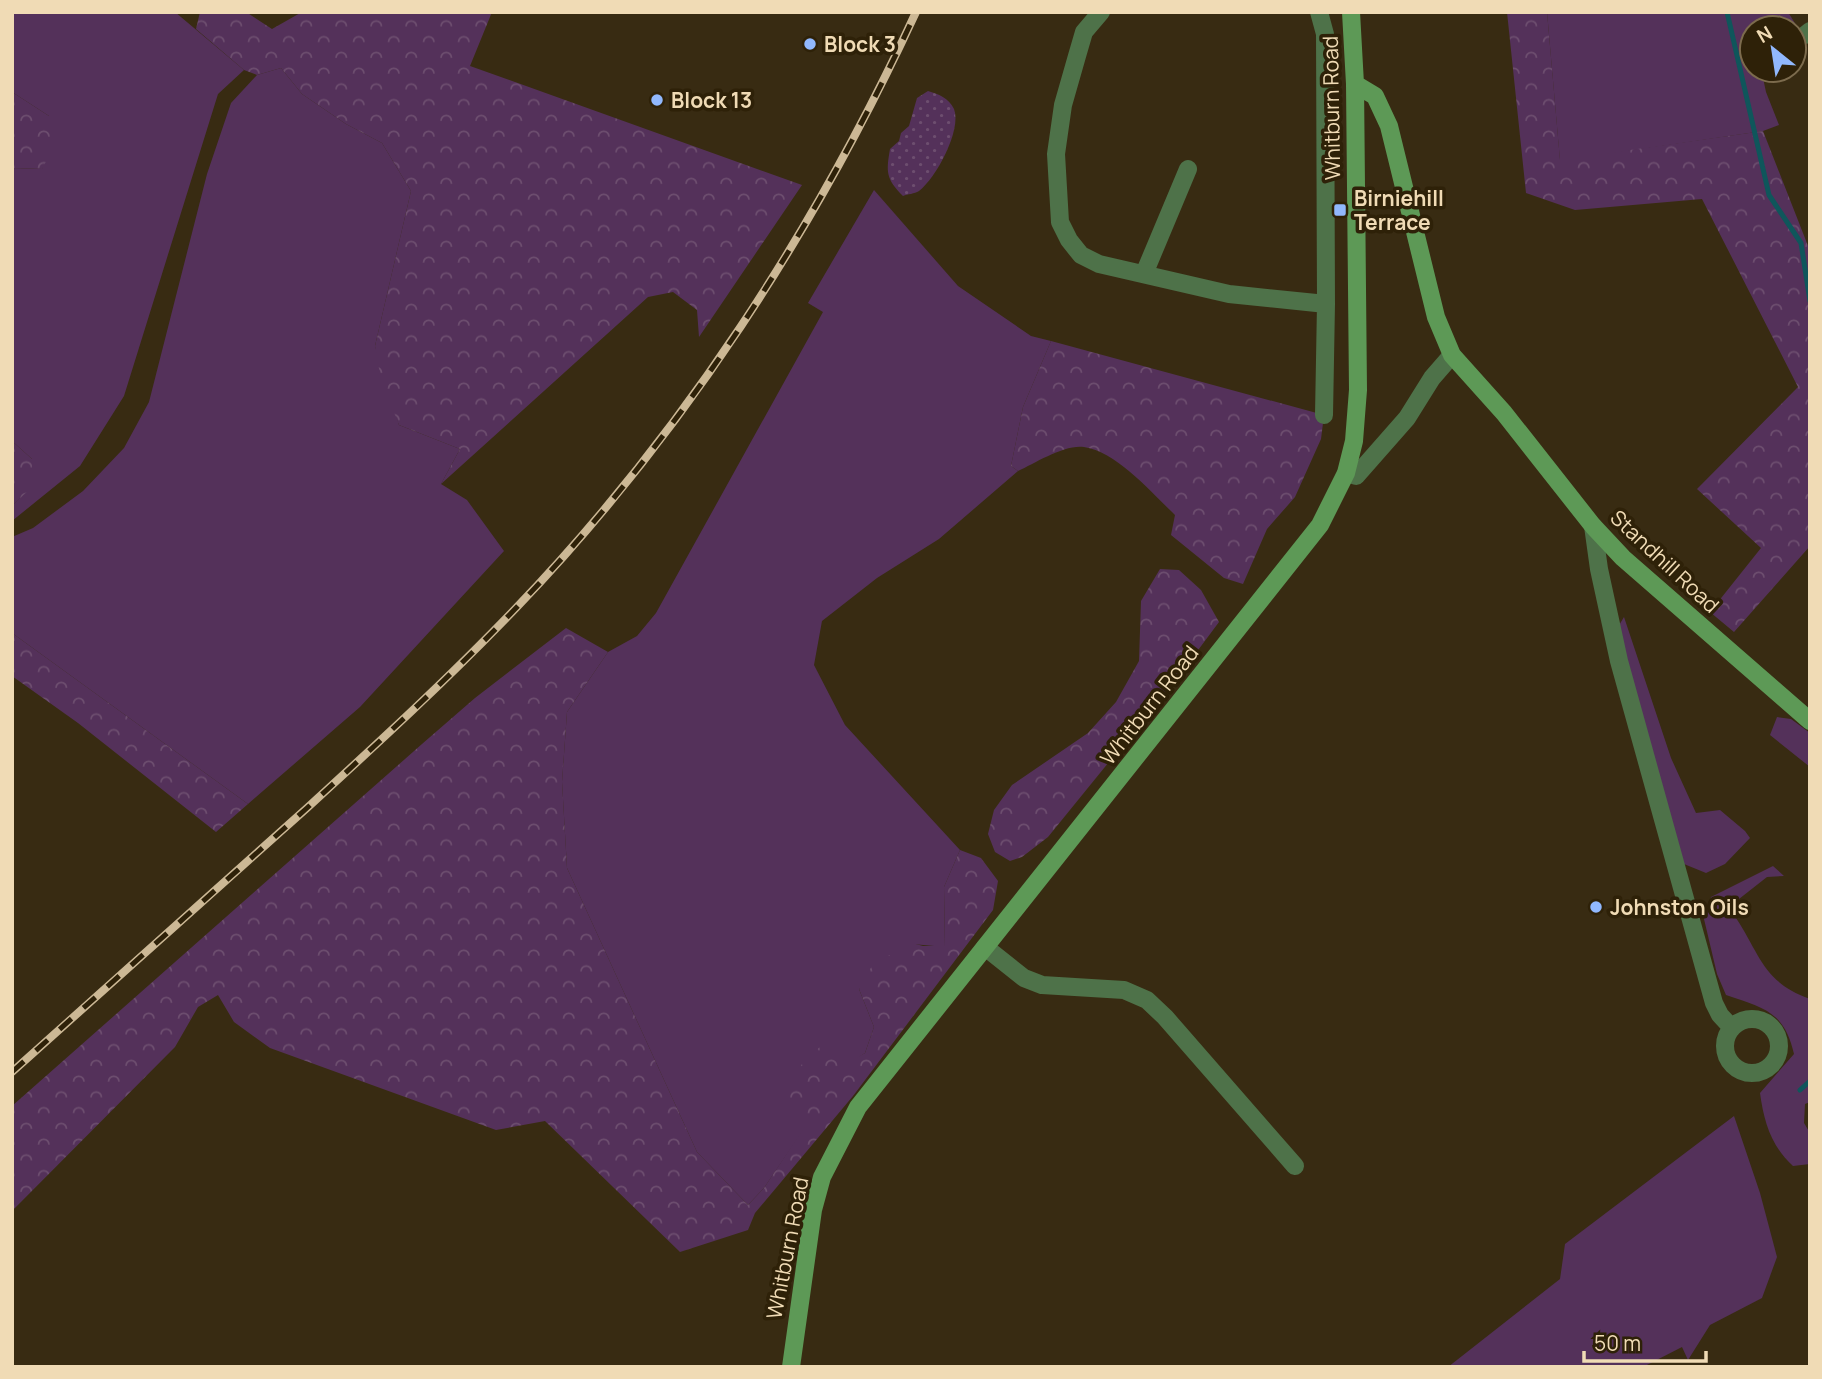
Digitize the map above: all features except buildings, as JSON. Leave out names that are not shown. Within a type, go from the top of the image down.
[{"type":"main road","name":"Whitburn Road","points":[[791,1367],[813,1210],[822,1177],[858,1107],[1320,525],[1346,473],[1354,441],[1358,390],[1352,12]]},
{"type":"main road","name":"Standhill Road","points":[[1355,84],[1375,96],[1389,126],[1436,317],[1452,355],[1504,413],[1594,526],[1623,558],[1810,720]]},
{"type":"street","points":[[1101,12],[1084,32],[1063,105],[1056,154],[1060,222],[1069,240],[1081,255],[1099,264],[1229,294],[1326,304]]},
{"type":"street","points":[[1319,12],[1325,34],[1324,415]]},
{"type":"street","points":[[1144,274],[1188,169]]},
{"type":"street","points":[[1346,473],[1356,476],[1407,418],[1432,378],[1452,355]]},
{"type":"street","points":[[1594,526],[1599,569],[1619,661],[1714,1003],[1720,1015],[1732,1028]]},
{"type":"street","points":[[985,947],[1024,978],[1042,985],[1124,990],[1147,1000],[1165,1017],[1295,1166]]},
{"type":"green space","points":[[12,12],[175,12],[244,70],[218,94],[124,396],[80,466],[12,521],[12,506],[32,486],[32,459],[12,441],[12,168],[42,169],[49,116],[12,92]]},
{"type":"green space","points":[[200,12],[246,12],[272,29],[302,12],[492,12],[470,66],[802,185],[699,337],[697,310],[673,292],[648,297],[441,484],[460,449],[399,425],[381,380],[375,346],[411,191],[382,143],[346,124],[302,94],[281,68],[257,75],[244,70],[196,29]]},
{"type":"green space","points":[[1507,12],[1547,12],[1560,160],[1763,131],[1810,251],[1810,546],[1734,632],[1710,612],[1761,548],[1697,489],[1798,387],[1702,199],[1575,210],[1526,193]]},
{"type":"green space","points":[[1547,12],[1788,12],[1789,14],[1738,14],[1738,84],[1764,84],[1779,125],[1763,131],[1560,161]]},
{"type":"green space","points":[[281,68],[302,94],[346,124],[382,143],[411,191],[375,346],[399,425],[460,449],[441,484],[467,500],[504,551],[360,707],[248,804],[12,633],[12,537],[33,528],[83,491],[124,448],[149,402],[207,174],[231,103],[257,75]]},
{"type":"green space","points":[[928,91],[943,97],[952,105],[954,129],[946,153],[933,176],[919,191],[903,196],[893,185],[889,175],[890,149],[909,126],[917,98]]},
{"type":"green space","points":[[12,92],[49,116],[55,145],[42,169],[12,168]]},
{"type":"green space","points":[[874,190],[958,286],[1031,336],[1051,341],[1023,407],[1011,466],[1018,471],[939,539],[877,578],[822,621],[814,665],[845,725],[960,850],[944,887],[945,947],[912,944],[859,989],[874,1027],[865,1053],[856,1059],[764,1188],[748,1205],[697,1152],[567,868],[562,782],[567,712],[608,652],[637,636],[656,613],[823,312],[808,303]]},
{"type":"green space","points":[[1051,341],[1324,415],[1321,439],[1295,497],[1267,529],[1243,584],[1224,578],[1171,535],[1175,515],[1121,465],[1096,450],[1084,447],[1068,448],[1018,471],[1011,466],[1023,407]]},
{"type":"green space","points":[[12,441],[32,459],[32,487],[12,506]]},
{"type":"green space","points":[[1160,569],[1179,570],[1201,590],[1219,622],[1178,677],[1048,837],[1022,857],[1010,861],[995,852],[988,834],[994,810],[1012,785],[1088,733],[1116,702],[1139,661],[1141,601]]},
{"type":"green space","points":[[1624,617],[1671,758],[1696,813],[1720,810],[1750,838],[1725,864],[1706,873],[1684,864],[1618,627]]},
{"type":"green space","points":[[566,628],[608,652],[567,712],[562,782],[567,868],[697,1152],[748,1205],[764,1188],[807,1123],[784,1092],[802,1064],[825,1042],[856,1058],[865,1053],[874,1027],[859,989],[873,964],[912,943],[945,946],[944,887],[960,850],[981,858],[998,881],[993,910],[853,1096],[755,1213],[748,1230],[680,1252],[545,1121],[496,1130],[270,1048],[234,1022],[218,995],[198,1007],[175,1047],[12,1211],[12,1106],[475,698]]},
{"type":"green space","points":[[12,633],[248,804],[216,832],[78,723],[12,676]]},
{"type":"green space","points":[[1777,717],[1791,719],[1810,733],[1810,767],[1770,735]]},
{"type":"green space","points":[[1773,866],[1784,876],[1767,877],[1739,899],[1736,918],[1773,976],[1782,985],[1810,999],[1810,1102],[1805,1104],[1804,1123],[1810,1133],[1810,1164],[1793,1166],[1774,1142],[1760,1093],[1794,1054],[1790,1040],[1784,1028],[1770,1013],[1726,995],[1717,974],[1704,919],[1711,897]]},
{"type":"green space","points":[[1734,1116],[1760,1193],[1777,1257],[1762,1298],[1710,1325],[1688,1360],[1682,1347],[1643,1367],[1448,1367],[1560,1279],[1565,1244]]},
{"type":"waterway","points":[[1727,12],[1769,195],[1801,243],[1810,301]]},
{"type":"waterway","points":[[1800,1090],[1810,1081]]},
{"type":"railway","points":[[12,1072],[387,735],[491,634],[577,542],[689,401],[741,326],[835,172],[916,12]]},
{"type":"place","name":"Block 3","points":[[810,44]]},
{"type":"place","name":"Block 13","points":[[657,100]]},
{"type":"place","name":"Birniehill Terrace","points":[[1340,210]]},
{"type":"place","name":"Johnston Oils","points":[[1596,907]]}]
